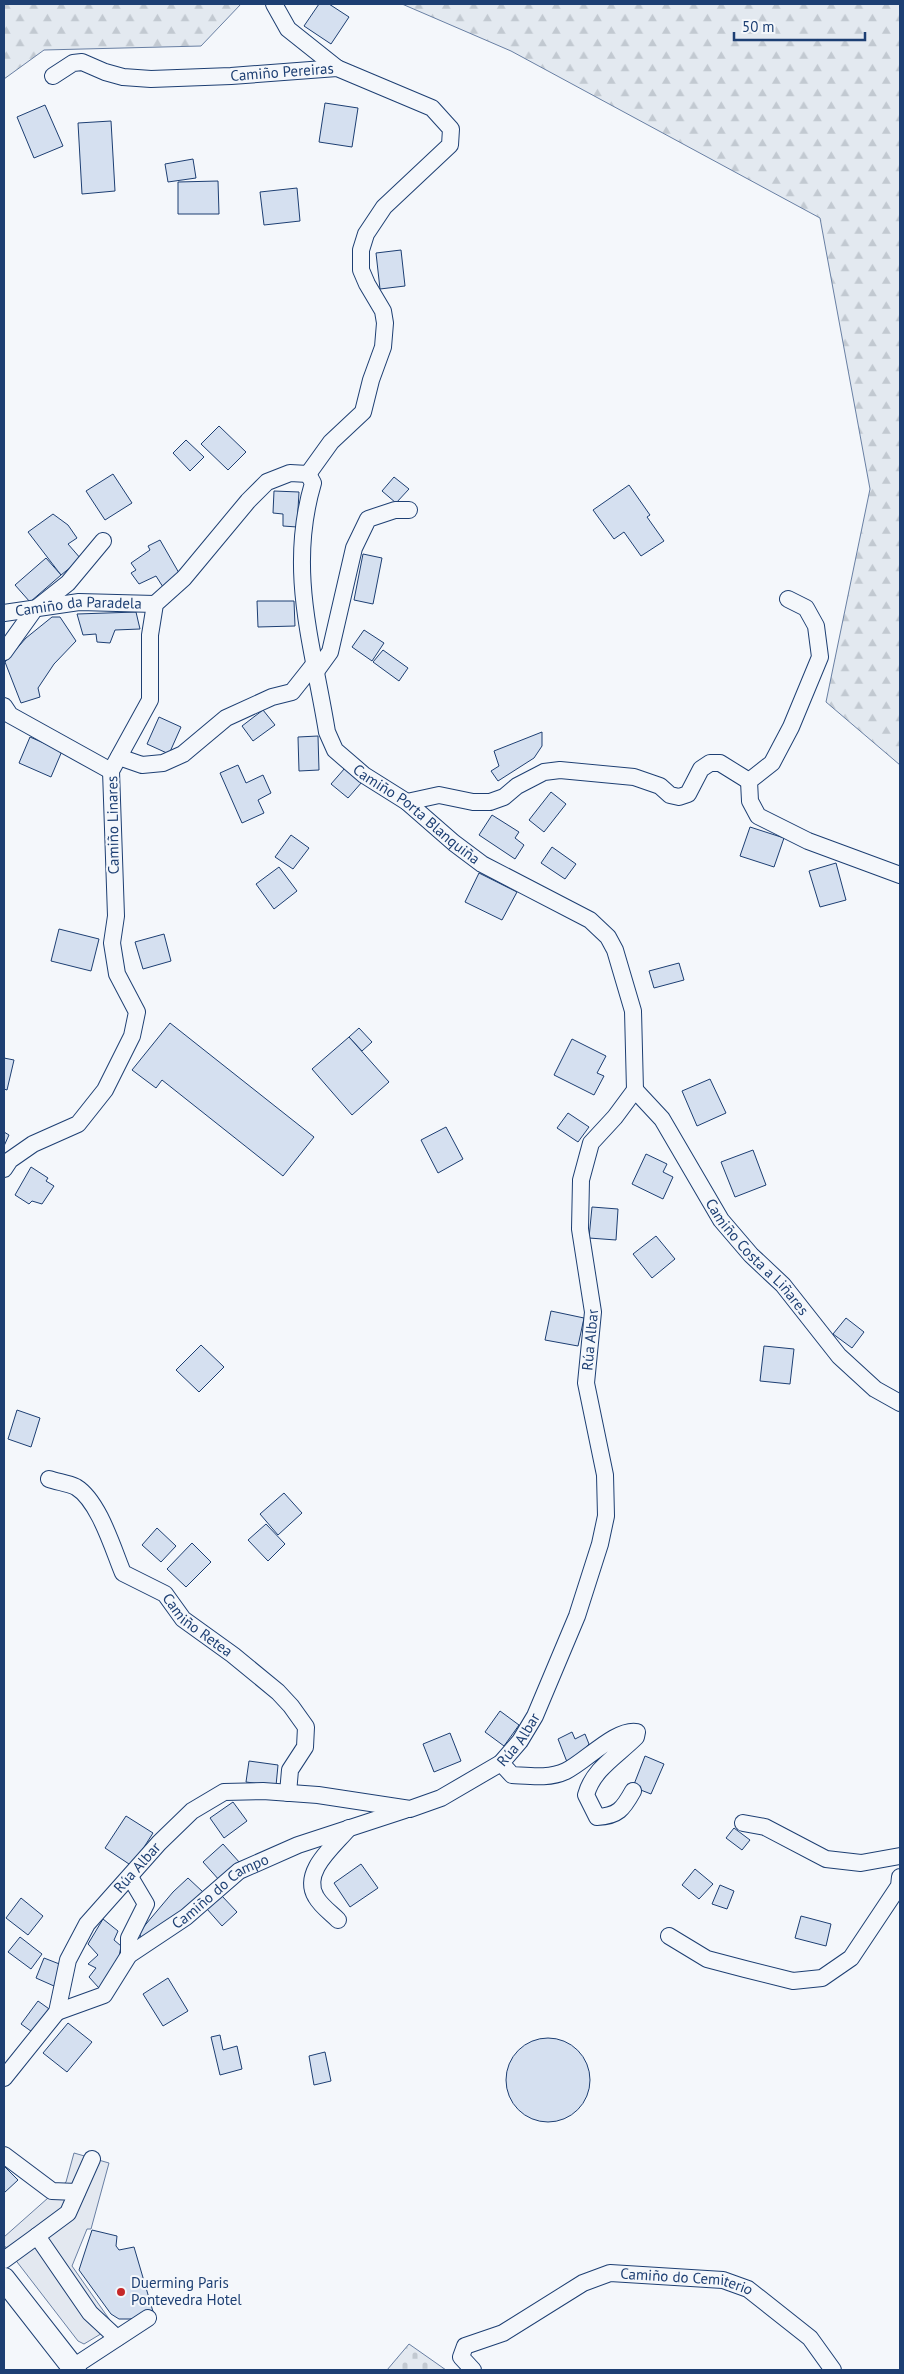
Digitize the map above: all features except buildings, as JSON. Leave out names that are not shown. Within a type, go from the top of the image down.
[{"type":"main road","points":[[4,2278],[74,2369]]},
{"type":"street","points":[[274,4],[288,29],[337,68]]},
{"type":"street","name":"Camiño Pereiras","points":[[53,76],[73,63],[82,62],[123,77],[151,79],[231,76],[337,68],[432,108],[452,129],[450,145],[384,208],[366,234],[362,250],[361,270],[383,310],[385,323],[383,346],[371,380],[364,412],[331,442],[308,474]]},
{"type":"street","points":[[155,604],[184,578],[248,501],[267,482],[290,473],[308,474]]},
{"type":"street","name":"Camiño Porta Blanquiña","points":[[308,474],[313,483],[302,528],[302,589],[327,732],[335,750],[364,775],[407,802],[454,843],[482,864],[590,920],[608,937],[615,950],[634,1011],[635,1090]]},
{"type":"street","points":[[4,706],[10,716],[115,764],[163,764],[176,758],[226,718],[272,697],[292,692],[330,652],[354,548],[368,519],[395,510],[409,510]]},
{"type":"street","points":[[4,652],[34,610],[68,582],[102,541]]},
{"type":"street","points":[[749,781],[772,764],[791,727],[820,657],[816,626],[806,608],[788,599]]},
{"type":"street","name":"Camiño da Paradela","points":[[4,612],[34,610],[79,602],[155,604]]},
{"type":"street","name":"Camiño Linares","points":[[4,1169],[10,1160],[33,1144],[78,1124],[105,1090],[132,1036],[137,1012],[117,974],[112,943],[116,916],[115,764],[150,700],[150,635],[155,604]]},
{"type":"street","points":[[407,802],[439,795],[473,802],[490,802],[504,798],[517,786],[544,772],[560,770],[634,777],[660,786],[670,795],[679,797],[688,794],[701,769],[710,763],[720,763],[749,781]]},
{"type":"street","points":[[749,781],[750,801],[758,816],[808,841],[900,875]]},
{"type":"street","name":"Camiño Costa a Liñares","points":[[635,1090],[662,1119],[721,1220],[752,1255],[783,1285],[839,1356],[875,1389],[900,1403]]},
{"type":"street","name":"Rúa Albar","points":[[4,2078],[57,2012],[68,1960],[87,1924],[159,1842],[192,1811],[224,1792],[288,1793],[410,1809],[441,1798],[501,1764],[520,1741],[539,1707],[577,1616],[600,1544],[606,1516],[605,1475],[586,1382],[593,1312],[580,1229],[581,1180],[591,1143],[615,1117],[635,1090]]},
{"type":"street","name":"Camiño Retea","points":[[49,1479],[75,1487],[88,1497],[100,1519],[123,1573],[165,1594],[183,1619],[233,1655],[278,1692],[291,1706],[306,1727],[305,1747],[290,1770],[288,1793]]},
{"type":"street","points":[[501,1764],[512,1775],[544,1777],[566,1771],[607,1742],[631,1731],[637,1732],[636,1737],[590,1781],[586,1795],[598,1817],[615,1814],[633,1791]]},
{"type":"street","name":"Camiño do Campo","points":[[57,2012],[104,1995],[128,1955],[186,1918],[239,1871],[298,1845],[410,1809]]},
{"type":"street","points":[[743,1823],[765,1827],[826,1859],[861,1863],[900,1856]]},
{"type":"street","points":[[338,1920],[316,1898],[311,1882],[316,1868],[349,1828]]},
{"type":"street","points":[[128,1955],[129,1938],[146,1904],[130,1877]]},
{"type":"street","points":[[669,1936],[707,1959],[793,1981],[822,1978],[851,1958],[899,1886],[900,1878]]},
{"type":"street","points":[[4,2155],[52,2191],[77,2192]]},
{"type":"street","points":[[4,2260],[68,2213],[92,2159]]},
{"type":"street","points":[[37,2236],[90,2313],[117,2338]]},
{"type":"street","name":"Camiño do Cemiterio","points":[[474,2370],[461,2357],[464,2346],[503,2333],[583,2283],[610,2273],[723,2280],[748,2289],[810,2338],[833,2370]]},
{"type":"street","points":[[74,2369],[148,2318]]},
{"type":"green space","points":[[4,4],[241,4],[201,46],[44,50],[4,79]]},
{"type":"green space","points":[[402,4],[900,4],[900,765],[826,702],[870,489],[820,218],[511,51]]},
{"type":"green space","points":[[409,2344],[446,2370],[387,2370]]},
{"type":"shaded area","points":[[74,2153],[109,2163],[91,2229],[87,2229],[72,2266],[114,2326],[84,2344],[78,2341],[4,2245],[4,2237],[66,2182]]},
{"type":"place","name":"Duerming Paris Pontevedra Hotel","points":[[121,2292]]}]
